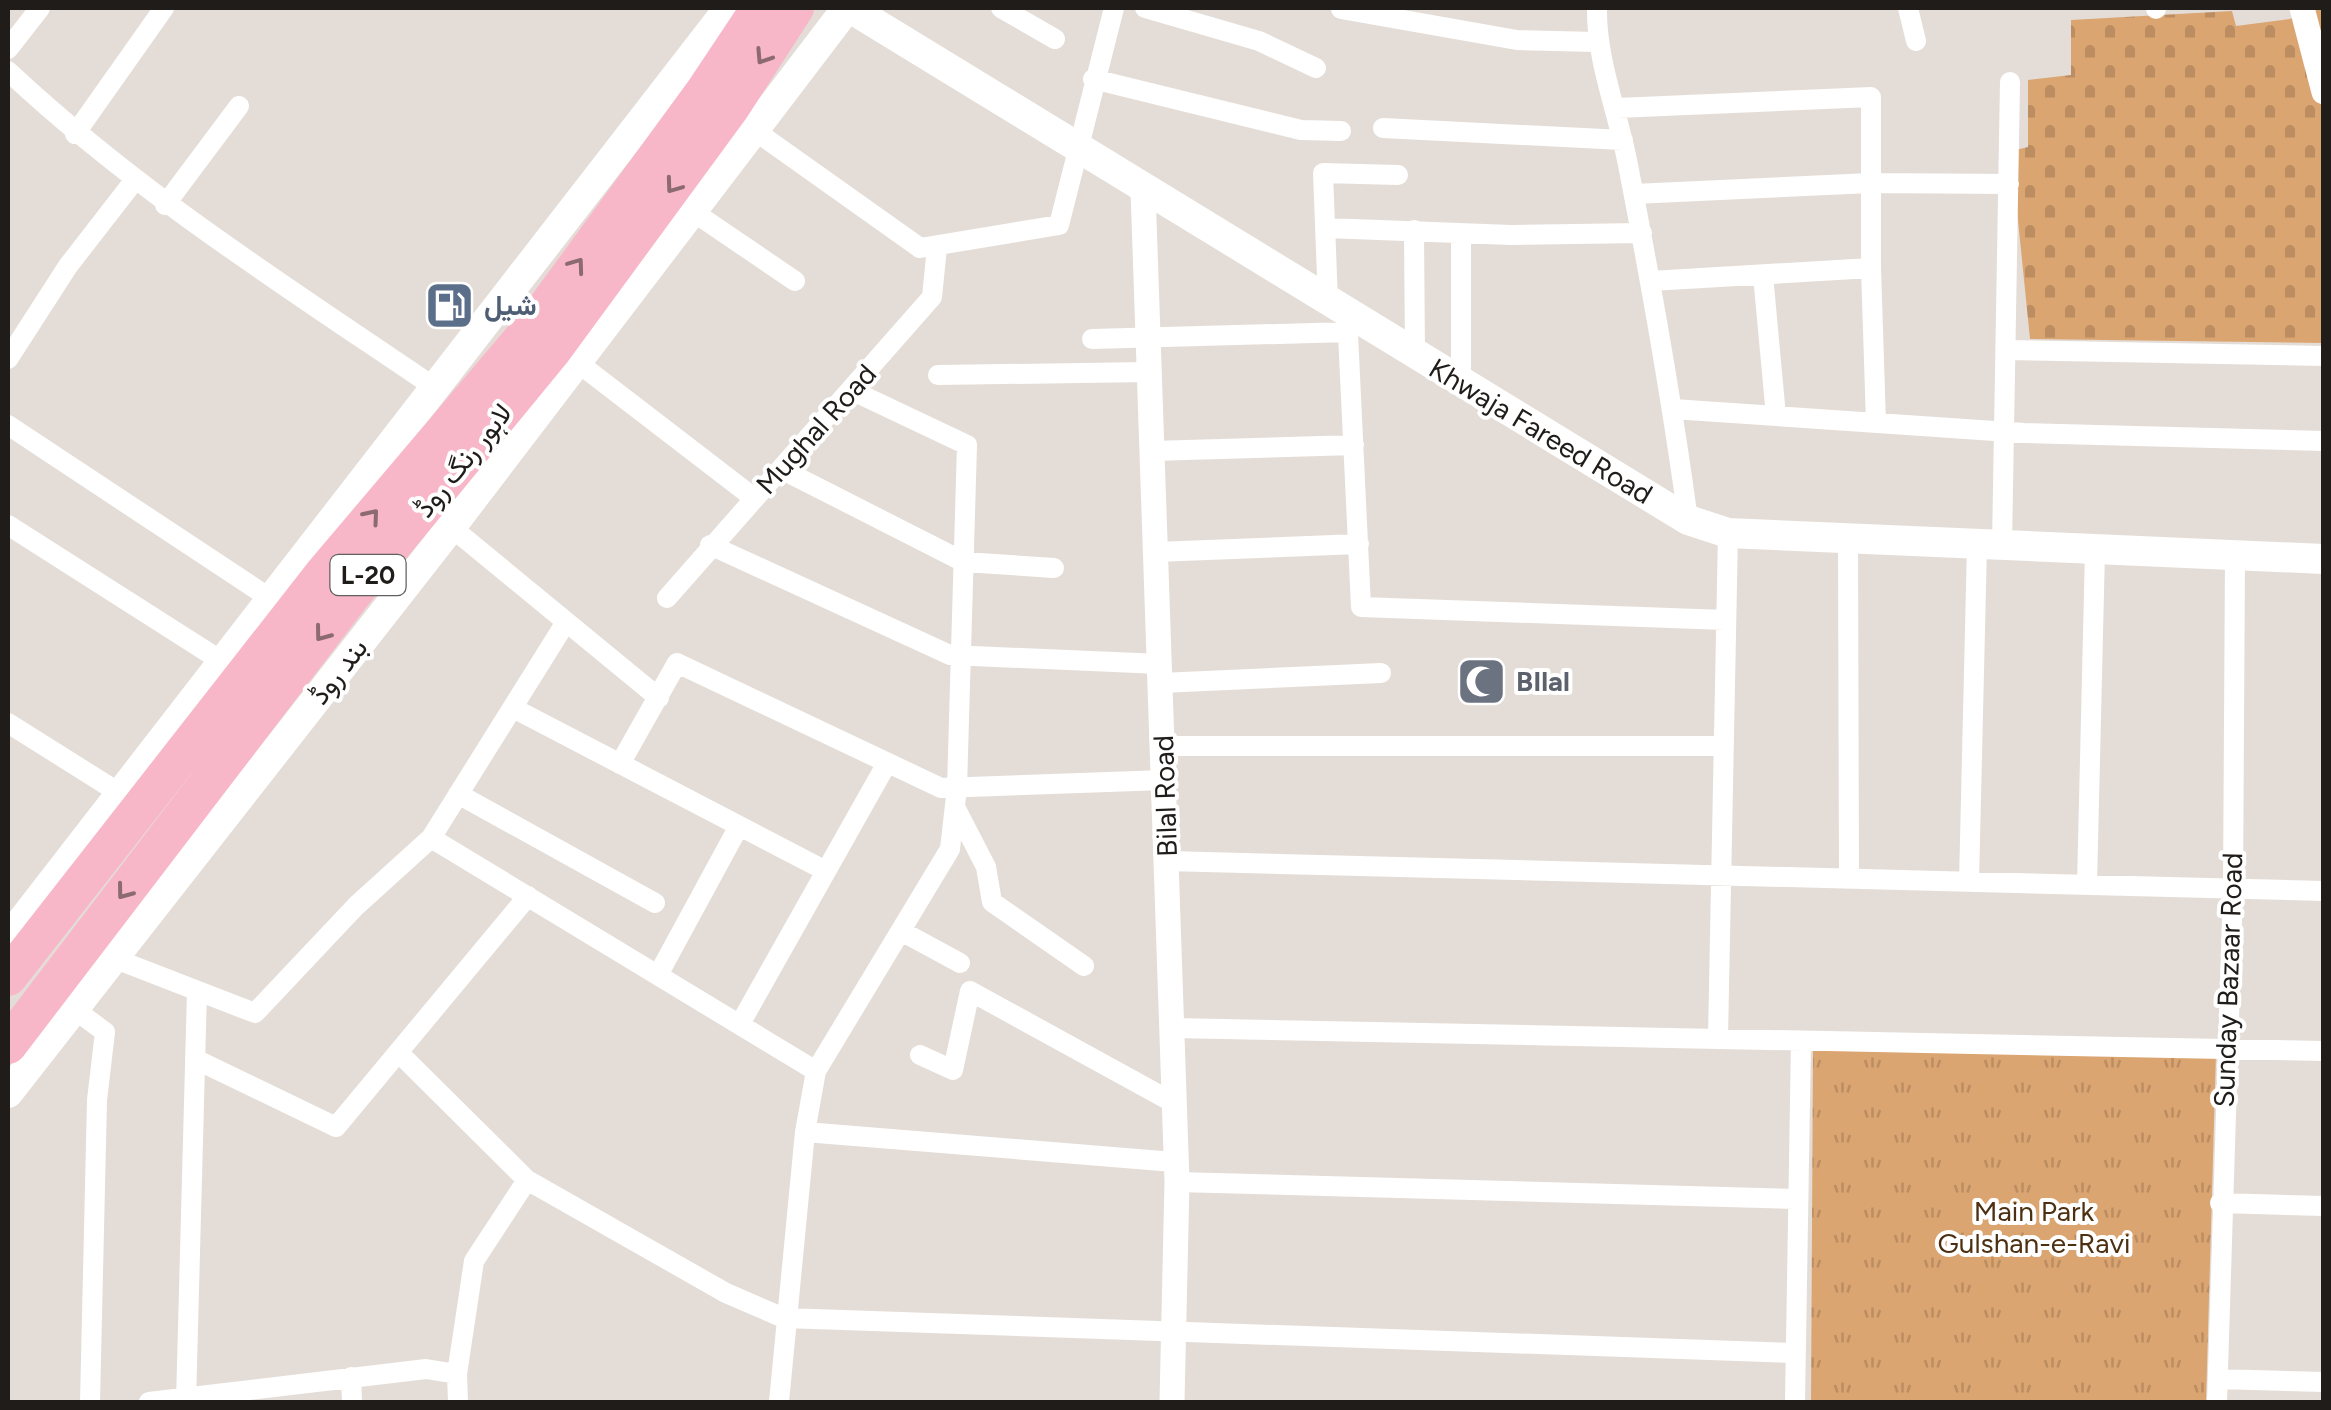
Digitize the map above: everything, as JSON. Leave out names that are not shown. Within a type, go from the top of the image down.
[{"type":"highway","name":"لاہور رنگ روڈ","points":[[8,977],[324,573],[529,331],[730,110],[760,8]]},
{"type":"highway","name":"لاہور رنگ روڈ","points":[[8,1045],[352,596],[552,351],[730,110],[795,8]]},
{"type":"main road","points":[[12,924],[121,794],[729,8]]},
{"type":"main road","name":"بند روڈ","points":[[8,1093],[692,212],[730,110],[849,8]]},
{"type":"main road","name":"Khwaja Fareed Road","points":[[849,8],[1341,316],[1415,355],[1688,520],[1728,533],[2324,559]]},
{"type":"street","points":[[8,49],[40,8]]},
{"type":"street","points":[[75,134],[164,8]]},
{"type":"street","points":[[1001,8],[1055,39]]},
{"type":"street","points":[[730,110],[920,248],[1059,225],[1114,8]]},
{"type":"street","points":[[1145,8],[1259,41],[1316,68]]},
{"type":"street","points":[[1597,8],[1596,42],[1617,108],[1642,234],[1688,520]]},
{"type":"street","points":[[1908,8],[1916,40]]},
{"type":"street","points":[[2302,8],[2324,92]]},
{"type":"street","points":[[1341,9],[1516,40],[1596,42]]},
{"type":"street","points":[[8,71],[75,134],[165,205],[434,387]]},
{"type":"street","points":[[1093,80],[1301,130],[1341,131]]},
{"type":"street","points":[[1969,882],[1990,546],[2006,432],[2010,82]]},
{"type":"street","points":[[1617,108],[1871,97],[1876,423]]},
{"type":"street","points":[[165,205],[239,106]]},
{"type":"street","points":[[1383,128],[1623,140]]},
{"type":"street","points":[[1398,174],[1323,173],[1326,228],[1341,316],[1354,445],[1362,607],[1726,620]]},
{"type":"street","points":[[8,359],[68,266],[134,181]]},
{"type":"street","points":[[1634,194],[1871,182],[2009,184]]},
{"type":"street","name":"Bilal Road","points":[[1143,190],[1176,1172],[1172,1402]]},
{"type":"street","points":[[692,212],[795,281]]},
{"type":"street","points":[[1326,228],[1642,234]]},
{"type":"street","points":[[1414,230],[1415,355]]},
{"type":"street","points":[[1461,383],[1462,233]]},
{"type":"street","name":"Mughal Road","points":[[667,598],[932,297],[936,248]]},
{"type":"street","points":[[1651,281],[1871,268]]},
{"type":"street","points":[[1764,275],[1776,416]]},
{"type":"street","points":[[1092,338],[1341,316]]},
{"type":"street","points":[[2008,350],[2324,356]]},
{"type":"street","points":[[577,362],[754,498]]},
{"type":"street","points":[[938,375],[1149,372]]},
{"type":"street","points":[[779,1402],[784,1318],[805,1132],[816,1071],[950,849],[956,798],[967,445],[853,391]]},
{"type":"street","points":[[1673,409],[2006,432],[2324,442]]},
{"type":"street","points":[[8,426],[271,599]]},
{"type":"street","points":[[1152,451],[1354,445]]},
{"type":"street","points":[[780,469],[964,562],[1054,568]]},
{"type":"street","points":[[8,525],[223,662]]},
{"type":"street","points":[[451,527],[659,698]]},
{"type":"street","points":[[1718,1038],[1728,533]]},
{"type":"street","points":[[1848,539],[1850,879]]},
{"type":"street","points":[[1156,552],[1359,544]]},
{"type":"street","points":[[710,545],[950,655],[1160,674],[1382,673]]},
{"type":"street","points":[[2087,885],[2095,550]]},
{"type":"street","name":"Sunday Bazaar Road","points":[[2217,1402],[2220,1204],[2233,889],[2235,557]]},
{"type":"street","points":[[113,958],[256,1013],[356,906],[431,838],[566,622]]},
{"type":"street","points":[[620,764],[677,664],[956,798],[986,867],[992,902],[1084,966]]},
{"type":"street","points":[[513,708],[826,871]]},
{"type":"street","points":[[8,724],[121,794]]},
{"type":"street","points":[[1163,746],[1724,746]]},
{"type":"street","points":[[740,1024],[887,763]]},
{"type":"street","points":[[956,798],[1164,780]]},
{"type":"street","points":[[458,794],[654,903]]},
{"type":"street","points":[[658,975],[740,826]]},
{"type":"street","points":[[431,838],[816,1071]]},
{"type":"street","points":[[1167,861],[2324,891]]},
{"type":"street","points":[[196,1059],[336,1127],[528,896]]},
{"type":"street","points":[[901,930],[960,963]]},
{"type":"street","points":[[186,1399],[198,991]]},
{"type":"street","points":[[920,1055],[954,1070],[970,991],[1174,1104]]},
{"type":"street","points":[[74,1009],[105,1032],[97,1100],[90,1402]]},
{"type":"street","points":[[1172,1028],[2226,1046],[2324,1051]]},
{"type":"street","points":[[1794,1402],[1802,1040]]},
{"type":"street","points":[[398,1052],[528,1180],[726,1293],[784,1318],[1795,1353]]},
{"type":"street","points":[[805,1132],[1176,1172],[1796,1199]]},
{"type":"street","points":[[458,1402],[456,1374],[474,1260],[528,1180]]},
{"type":"street","points":[[2220,1204],[2324,1206]]},
{"type":"street","points":[[150,1402],[426,1370],[456,1374]]},
{"type":"street","points":[[351,1378],[352,1402]]},
{"type":"street","points":[[2218,1379],[2324,1382]]},
{"type":"green space","points":[[2311,8],[2323,8],[2323,343],[2030,339],[2011,151],[2028,147],[2028,80],[2071,75],[2071,20],[2232,11],[2236,26],[2290,19]]},
{"type":"green space","name":"Main Park Gulshan-e-Ravi","points":[[1813,1048],[2216,1053],[2206,1402],[1811,1402]]},
{"type":"place","name":"شیل","points":[[449,305]]},
{"type":"place","name":"BIlal","points":[[1481,681]]}]
